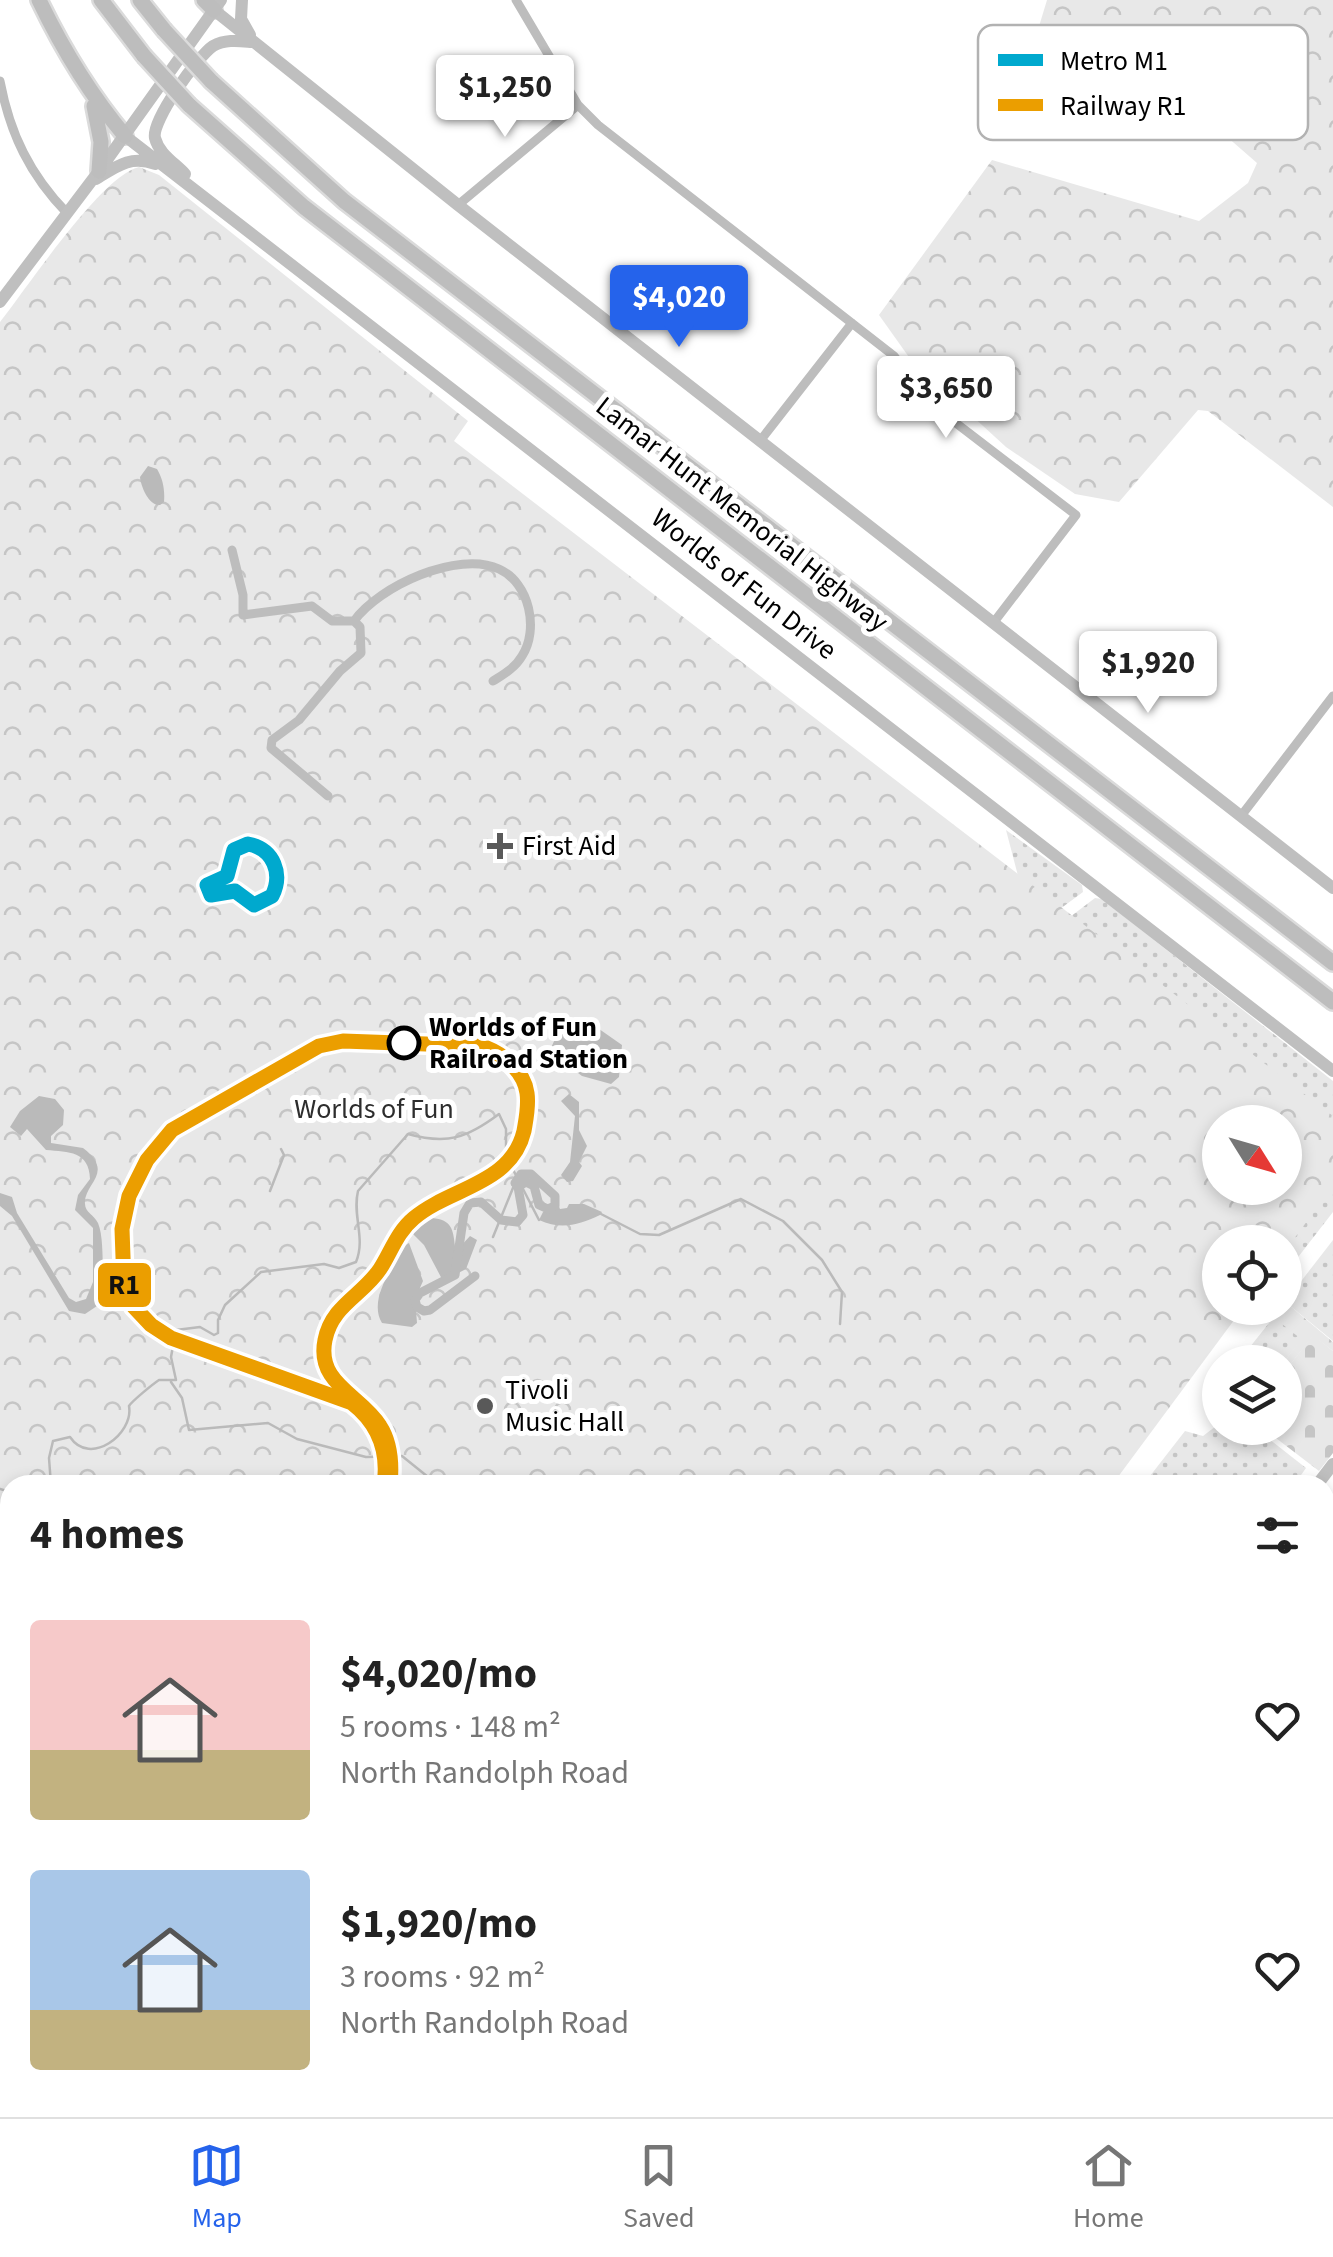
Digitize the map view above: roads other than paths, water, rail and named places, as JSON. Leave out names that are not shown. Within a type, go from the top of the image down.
[{"type":"highway","points":[[39,0],[89,93],[124,136]]},
{"type":"highway","name":"Lamar Hunt Memorial Highway","points":[[100,0],[189,106],[304,207],[1333,1002]]},
{"type":"highway","name":"Lamar Hunt Memorial Highway","points":[[140,0],[211,82],[344,201],[1333,963]]},
{"type":"highway","points":[[89,93],[99,120],[94,177]]},
{"type":"main road","points":[[242,0],[242,19],[254,42]]},
{"type":"main road","points":[[0,302],[124,136],[213,3],[254,42],[458,205],[1333,888]]},
{"type":"main road","points":[[199,192],[164,155],[154,130],[161,113],[206,53],[226,41],[254,42]]},
{"type":"main road","name":"Worlds of Fun Drive","points":[[124,136],[1333,1072]]},
{"type":"main road","points":[[94,177],[125,161],[142,159],[163,166]]},
{"type":"street","points":[[516,0],[578,105],[598,125],[894,356],[935,407],[1076,515],[994,622]]},
{"type":"street","points":[[0,81],[20,149],[44,189],[68,213]]},
{"type":"street","points":[[458,205],[578,105]]},
{"type":"street","points":[[760,440],[852,323]]},
{"type":"street","points":[[232,550],[243,596],[243,616],[312,606],[332,622],[354,620],[379,597],[432,570],[484,566],[500,569],[527,599],[530,636],[516,664],[493,682]]},
{"type":"street","points":[[328,796],[271,748],[272,740],[298,720],[361,653],[360,627],[354,620]]},
{"type":"street","points":[[1241,816],[1333,696]]},
{"type":"waterway","points":[[50,1475],[53,1441],[70,1437],[88,1449],[99,1448],[125,1427],[134,1400],[159,1380],[176,1380],[171,1357],[176,1330],[200,1327],[214,1335],[218,1333],[218,1320],[225,1305],[261,1272],[324,1264],[339,1268],[356,1262],[360,1244],[358,1191],[408,1134],[434,1139],[456,1137],[499,1114],[506,1129],[506,1156],[539,1220]]},
{"type":"waterway","points":[[270,1191],[284,1155],[281,1149]]},
{"type":"waterway","points":[[475,1276],[430,1310],[417,1307],[415,1300],[420,1293],[455,1275],[464,1213],[470,1203],[481,1202],[501,1220],[517,1222],[523,1215],[518,1187],[526,1182],[534,1186],[539,1205],[548,1209],[555,1206],[555,1196],[531,1174],[521,1174],[515,1183]]},
{"type":"waterway","points":[[493,1237],[515,1183]]},
{"type":"waterway","points":[[601,1214],[640,1234],[659,1235],[741,1199],[783,1221],[822,1260],[842,1292],[840,1324]]},
{"type":"waterway","points":[[171,1382],[182,1398],[189,1430],[268,1423],[297,1439],[366,1457],[402,1456],[426,1475]]},
{"type":"metro line","name":"M1","points":[[248,844],[264,851],[274,864],[277,879],[272,896],[254,905],[235,891],[211,895],[207,885],[227,876],[234,850],[248,844]]},
{"type":"rail line","name":"R1","points":[[384,1475],[380,1440],[369,1420],[352,1403],[171,1338],[134,1307],[124,1284],[122,1229],[129,1196],[147,1160],[172,1130],[319,1046],[343,1041],[481,1046],[511,1064],[525,1085],[527,1112],[517,1149],[493,1174],[414,1218],[373,1278],[334,1318],[325,1340],[324,1355],[333,1378],[372,1415],[384,1433],[391,1475]]},
{"type":"place","name":"First Aid","points":[[500,846]]},
{"type":"place","name":"Worlds of Fun Railroad Station","points":[[404,1043]]},
{"type":"place","name":"Tivoli Music Hall","points":[[485,1406]]},
{"type":"park label","name":"Worlds of Fun","points":[[374,1109]]}]
